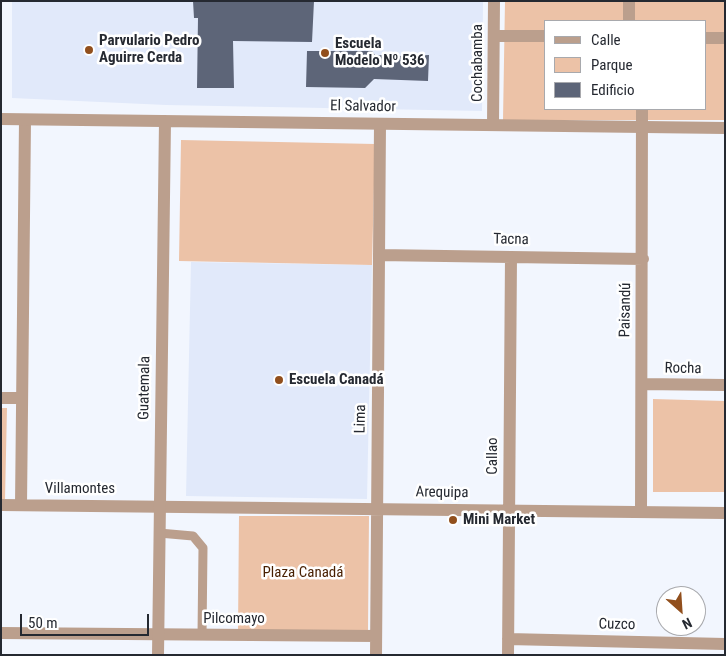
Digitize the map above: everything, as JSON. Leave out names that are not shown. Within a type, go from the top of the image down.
[{"type":"street","name":"Cochabamba","points":[[494,1],[494,125]]},
{"type":"street","points":[[629,1],[629,20]]},
{"type":"street","points":[[494,36],[544,36]]},
{"type":"street","points":[[706,38],[725,38]]},
{"type":"street","name":"Paisandú","points":[[641,512],[642,110]]},
{"type":"street","name":"El Salvador","points":[[1,119],[725,128]]},
{"type":"street","points":[[21,505],[25,120]]},
{"type":"street","name":"Guatemala","points":[[158,655],[165,121]]},
{"type":"street","name":"Lima","points":[[376,655],[380,124]]},
{"type":"street","name":"Tacna","points":[[379,254],[643,259]]},
{"type":"street","name":"Callao","points":[[508,655],[510,257]]},
{"type":"street","name":"Rocha","points":[[642,384],[725,385]]},
{"type":"street","points":[[1,398],[22,398]]},
{"type":"street","name":"Villamontes","points":[[1,505],[159,506]]},
{"type":"street","name":"Arequipa","points":[[159,506],[725,513]]},
{"type":"street","name":"Pilcomayo","points":[[1,633],[376,636]]},
{"type":"street","name":"Cuzco","points":[[508,639],[725,644]]},
{"type":"lane","points":[[159,534],[193,536],[202,548],[202,635]]},
{"type":"shaded area","name":"Escuela Modelo Nº 536","points":[[12,1],[483,1],[482,111],[166,105],[12,98]]},
{"type":"shaded area","name":"Escuela Canadá","points":[[191,262],[372,265],[367,499],[186,496]]},
{"type":"green space","points":[[505,1],[725,1],[725,120],[503,120]]},
{"type":"green space","points":[[181,140],[375,144],[372,265],[179,261]]},
{"type":"green space","points":[[653,399],[725,401],[725,492],[653,492]]},
{"type":"green space","points":[[1,408],[7,408],[5,499],[1,499]]},
{"type":"green space","name":"Plaza Canadá","points":[[239,516],[369,516],[368,630],[238,630]]},
{"type":"building","points":[[193,1],[314,1],[312,42],[233,41],[234,88],[197,88],[198,18],[194,18]]},
{"type":"building","points":[[307,51],[372,51],[375,55],[429,55],[428,81],[374,79],[365,88],[306,87]]},
{"type":"place","name":"Parvulario Pedro Aguirre Cerda","points":[[89,50]]},
{"type":"place","name":"Escuela Modelo Nº 536","points":[[325,53]]},
{"type":"place","name":"Escuela Canadá","points":[[279,380]]},
{"type":"place","name":"Mini Market","points":[[453,520]]}]
